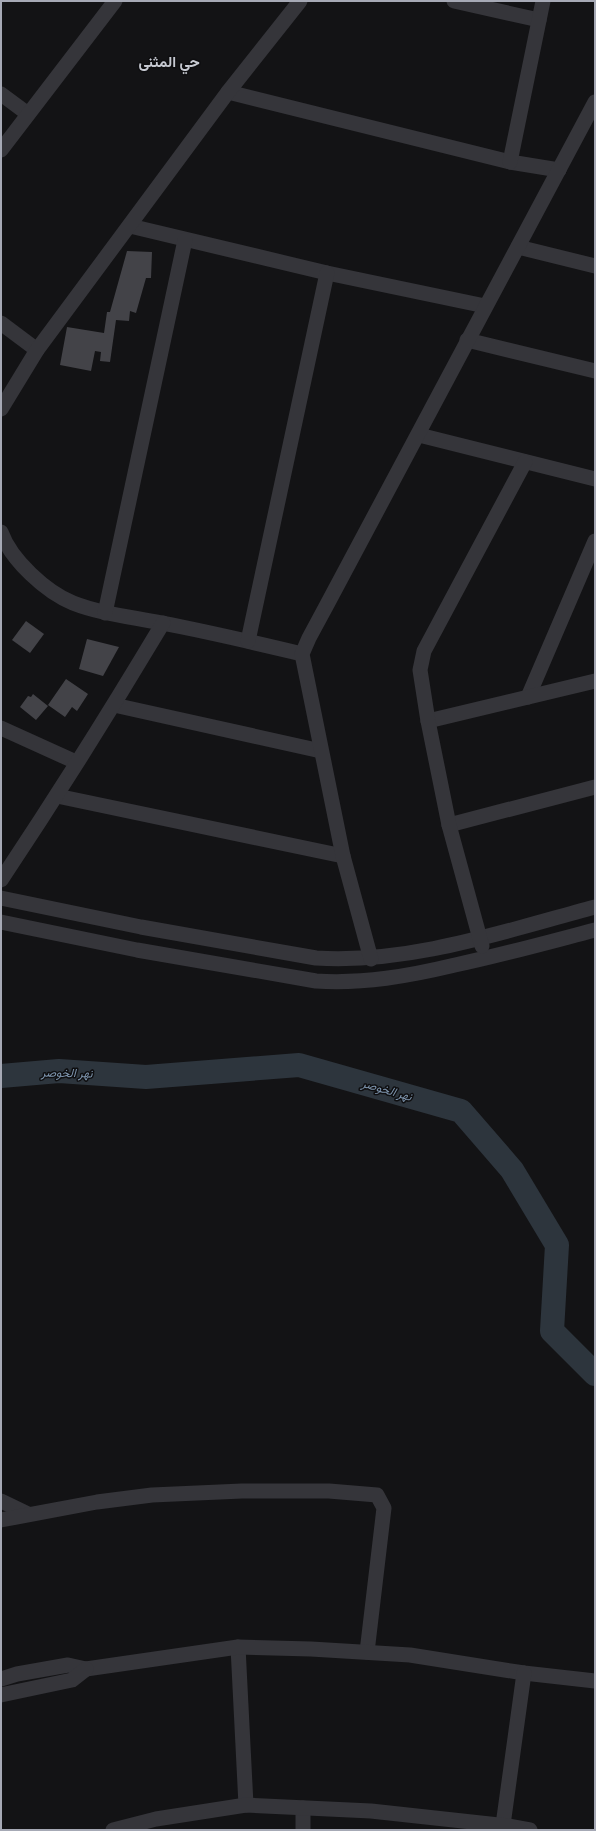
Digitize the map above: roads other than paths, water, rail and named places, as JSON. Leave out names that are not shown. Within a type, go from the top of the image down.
[{"type":"street","points":[[1,150],[115,1]]},
{"type":"street","points":[[1,409],[37,350],[228,92],[300,1]]},
{"type":"street","points":[[454,1],[539,20]]},
{"type":"street","points":[[510,162],[543,1]]},
{"type":"street","points":[[228,92],[510,162],[558,170]]},
{"type":"street","points":[[1,94],[28,114]]},
{"type":"street","points":[[371,959],[343,856],[302,654],[309,638],[418,435],[485,306],[595,102]]},
{"type":"street","points":[[130,226],[327,273],[485,306]]},
{"type":"street","points":[[105,613],[185,240]]},
{"type":"street","points":[[518,247],[595,266]]},
{"type":"street","points":[[248,641],[327,273]]},
{"type":"street","points":[[1,323],[37,350]]},
{"type":"street","points":[[467,340],[595,371]]},
{"type":"street","points":[[418,435],[595,479]]},
{"type":"street","points":[[486,958],[479,938],[449,825],[428,721],[420,670],[424,652],[525,462]]},
{"type":"street","points":[[1,532],[20,563],[44,586],[73,603],[105,613],[163,623],[302,654]]},
{"type":"street","points":[[528,697],[588,574],[595,541]]},
{"type":"street","points":[[1,880],[57,796],[76,762],[114,705],[163,623]]},
{"type":"street","points":[[428,721],[595,681]]},
{"type":"street","points":[[114,705],[321,751]]},
{"type":"street","points":[[1,728],[76,762]]},
{"type":"street","points":[[449,825],[595,787]]},
{"type":"street","points":[[57,796],[343,856]]},
{"type":"street","points":[[1,898],[142,927],[316,958],[344,960],[371,959],[412,953],[479,938],[595,907]]},
{"type":"street","points":[[1,922],[137,950],[316,981],[341,983],[398,978],[595,931]]},
{"type":"street","points":[[137,950],[142,927]]},
{"type":"street","points":[[1,1520],[97,1502],[152,1495],[242,1491],[329,1491],[377,1496],[384,1508],[367,1652]]},
{"type":"street","points":[[1,1501],[28,1514]]},
{"type":"street","points":[[238,1647],[246,1805]]},
{"type":"street","points":[[1,1679],[17,1674],[68,1665],[86,1669],[238,1647],[410,1655],[524,1673],[595,1681]]},
{"type":"street","points":[[1,1695],[72,1680],[86,1669]]},
{"type":"street","points":[[506,1827],[524,1673]]},
{"type":"street","points":[[113,1830],[156,1819],[246,1805],[371,1812],[530,1830]]},
{"type":"street","points":[[303,1808],[303,1830]]},
{"type":"waterway","name":"نهر الخوصر","points":[[1,1076],[59,1071],[146,1077],[299,1065],[461,1111],[512,1170],[557,1245],[552,1331],[595,1374]]},
{"type":"district","name":"حي المثنى","points":[[169,62]]}]
